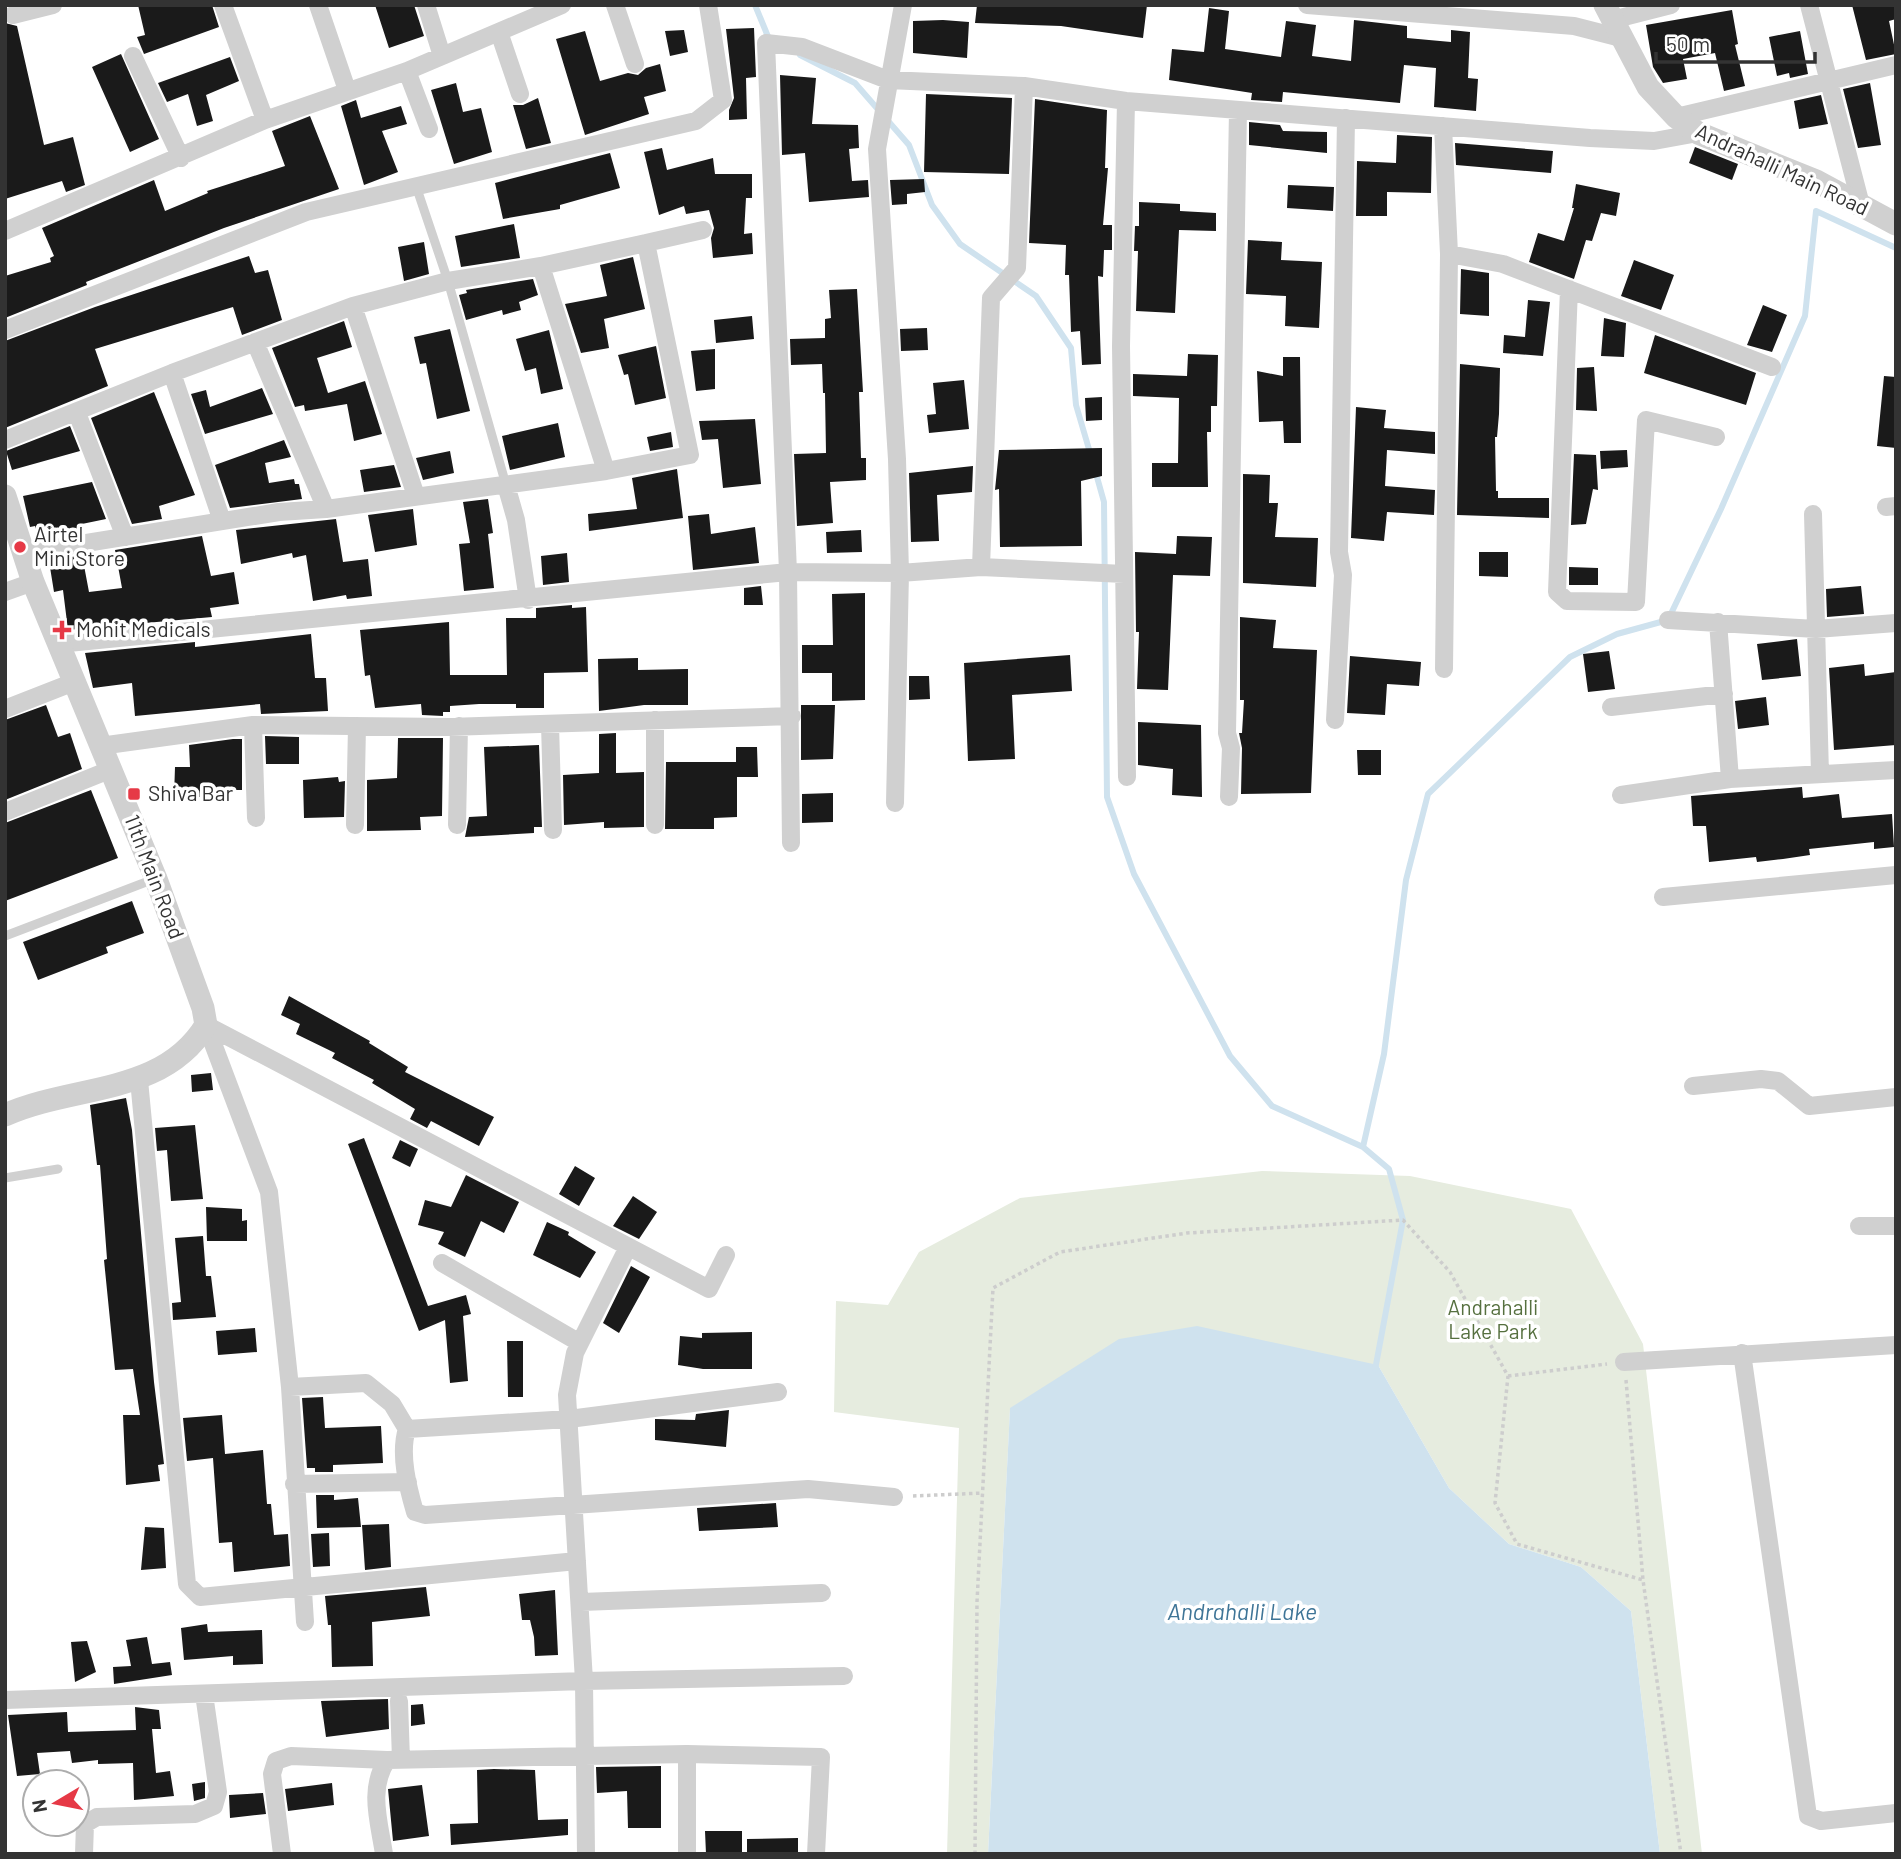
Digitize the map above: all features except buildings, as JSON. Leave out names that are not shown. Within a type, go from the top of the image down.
[{"type":"street","points":[[13,15],[53,5]]},
{"type":"street","points":[[223,5],[265,120]]},
{"type":"street","points":[[318,5],[347,90]]},
{"type":"street","points":[[426,5],[442,56]]},
{"type":"street","points":[[5,231],[265,120],[407,71],[499,32],[538,10],[562,5]]},
{"type":"street","points":[[615,5],[635,64]]},
{"type":"street","points":[[5,330],[306,212],[696,121],[723,100],[708,5]]},
{"type":"street","points":[[895,803],[900,573],[897,459],[877,149],[903,5]]},
{"type":"street","points":[[1307,5],[1574,26],[1613,21],[1671,5]]},
{"type":"street","points":[[1809,5],[1861,205]]},
{"type":"street","name":"Andrahalli Main Road","points":[[1613,21],[1648,87],[1676,117],[1698,134],[1816,181],[1896,224]]},
{"type":"street","points":[[499,32],[520,94]]},
{"type":"street","points":[[791,843],[792,716],[788,572],[766,43],[802,47],[888,80],[1024,86],[1126,101],[1654,141],[1698,134]]},
{"type":"street","points":[[133,56],[181,158]]},
{"type":"street","points":[[1676,117],[1896,65]]},
{"type":"street","points":[[407,71],[429,129]]},
{"type":"street","points":[[982,567],[991,298],[1017,268],[1024,86]]},
{"type":"street","points":[[1126,101],[1120,574],[1127,777]]},
{"type":"street","points":[[1229,797],[1231,748],[1227,733],[1238,110]]},
{"type":"street","points":[[1335,720],[1343,575],[1339,552],[1346,118]]},
{"type":"street","points":[[1443,126],[1449,254],[1444,669]]},
{"type":"street","points":[[5,440],[172,373],[353,306],[448,281],[541,266],[704,230]]},
{"type":"street","points":[[24,553],[222,521],[606,471],[690,455],[646,243]]},
{"type":"street","points":[[1449,254],[1503,264],[1772,367]]},
{"type":"street","points":[[541,266],[606,471]]},
{"type":"street","points":[[1569,289],[1557,592],[1567,601],[1636,602],[1646,420],[1716,437]]},
{"type":"street","points":[[353,306],[416,496]]},
{"type":"street","points":[[256,342],[326,509]]},
{"type":"street","points":[[172,373],[222,521]]},
{"type":"street","points":[[77,413],[125,537]]},
{"type":"street","points":[[506,485],[516,520],[528,600]]},
{"type":"street","name":"11th Main Road","points":[[5,496],[33,582],[156,879],[203,1008],[206,1025]]},
{"type":"street","points":[[1813,514],[1820,774]]},
{"type":"street","points":[[58,643],[528,600],[788,572],[900,573],[982,567],[1120,574]]},
{"type":"street","points":[[5,592],[33,582]]},
{"type":"street","points":[[1668,620],[1815,629],[1896,623]]},
{"type":"street","points":[[1718,621],[1730,779]]},
{"type":"street","points":[[5,709],[74,682]]},
{"type":"street","points":[[1611,707],[1724,694]]},
{"type":"street","points":[[100,746],[253,725],[459,726],[792,716]]},
{"type":"street","points":[[655,720],[655,825]]},
{"type":"street","points":[[550,724],[552,830]]},
{"type":"street","points":[[253,725],[256,818]]},
{"type":"street","points":[[355,825],[357,726]]},
{"type":"street","points":[[457,825],[459,726]]},
{"type":"street","points":[[5,812],[112,769]]},
{"type":"street","points":[[1621,795],[1730,779],[1896,770]]},
{"type":"street","points":[[1663,897],[1896,875]]},
{"type":"street","points":[[5,1115],[30,1104],[139,1080],[172,1063],[195,1042],[206,1025]]},
{"type":"street","points":[[206,1025],[709,1289],[726,1255]]},
{"type":"street","points":[[206,1025],[269,1192],[289,1387],[305,1622]]},
{"type":"street","points":[[1693,1086],[1762,1079],[1778,1081],[1809,1105],[1896,1097]]},
{"type":"street","points":[[139,1080],[187,1584],[200,1597],[577,1561]]},
{"type":"street","points":[[1859,1226],[1896,1226]]},
{"type":"street","points":[[584,1854],[584,1681],[567,1395],[580,1343],[628,1247]]},
{"type":"street","points":[[442,1263],[580,1343]]},
{"type":"street","points":[[1624,1362],[1896,1345]]},
{"type":"street","points":[[1742,1353],[1808,1816],[1821,1821],[1896,1813]]},
{"type":"street","points":[[289,1387],[366,1384],[391,1404],[407,1429],[404,1443],[408,1482],[415,1512],[425,1515],[808,1489],[894,1497]]},
{"type":"street","points":[[407,1429],[569,1419],[778,1392]]},
{"type":"street","points":[[294,1484],[408,1482]]},
{"type":"street","points":[[581,1602],[822,1593]]},
{"type":"street","points":[[5,1700],[844,1675]]},
{"type":"street","points":[[84,1854],[85,1824],[97,1817],[195,1814],[207,1812],[214,1806],[218,1792],[204,1694]]},
{"type":"street","points":[[384,1854],[376,1802],[377,1775],[394,1760],[399,1701]]},
{"type":"street","points":[[687,1754],[687,1854]]},
{"type":"street","points":[[282,1854],[272,1774],[276,1761],[291,1756],[394,1760],[687,1754],[821,1757],[816,1854]]},
{"type":"lane","points":[[416,186],[448,281],[506,485]]},
{"type":"lane","points":[[5,936],[156,879]]},
{"type":"lane","points":[[5,1178],[58,1169]]},
{"type":"path","points":[[975,1854],[977,1602],[993,1288],[1060,1252],[1187,1233],[1403,1220],[1450,1272],[1508,1376],[1495,1503],[1517,1544],[1643,1580]]},
{"type":"path","points":[[1508,1376],[1624,1362],[1643,1580],[1681,1854]]},
{"type":"path","points":[[894,1497],[984,1493]]},
{"type":"green space","name":"Andrahalli Lake Park","points":[[1262,1171],[1410,1176],[1571,1209],[1643,1344],[1702,1854],[1660,1854],[1631,1611],[1581,1567],[1509,1544],[1449,1488],[1378,1365],[1010,1409],[988,1854],[947,1854],[959,1428],[834,1412],[836,1301],[888,1305],[919,1252],[1020,1198]]},
{"type":"water","name":"Andrahalli Lake","points":[[1197,1326],[1378,1365],[1449,1488],[1509,1544],[1581,1567],[1631,1611],[1660,1854],[988,1854],[1010,1408],[1119,1339]]},
{"type":"waterway","points":[[755,5],[769,39]]},
{"type":"waterway","points":[[800,55],[855,83],[909,145],[932,205],[960,244],[1036,296],[1071,348],[1076,405],[1091,456]]},
{"type":"waterway","points":[[1375,1370],[1403,1220],[1389,1169],[1363,1147],[1384,1054],[1406,880],[1428,794],[1570,657],[1617,634],[1668,620],[1721,509],[1805,316],[1816,211],[1896,248]]},
{"type":"waterway","points":[[1095,470],[1104,502],[1107,797],[1134,874],[1230,1056],[1272,1106],[1363,1147]]},
{"type":"place","name":"Airtel Mini Store","points":[[20,547]]},
{"type":"place","name":"Mohit Medicals","points":[[62,630]]},
{"type":"place","name":"Shiva Bar","points":[[134,794]]}]
